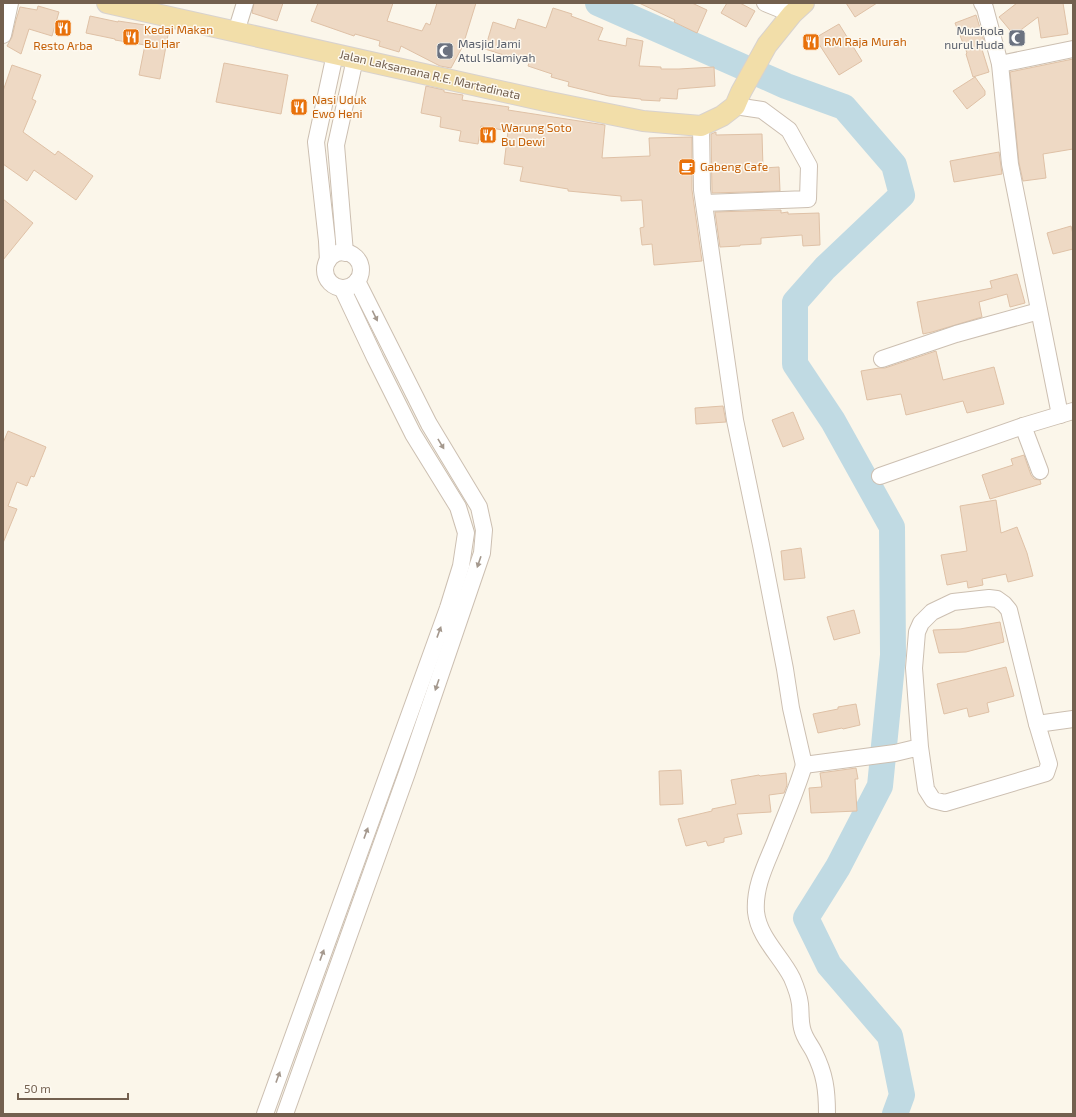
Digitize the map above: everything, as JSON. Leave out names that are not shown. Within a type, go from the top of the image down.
[{"type":"main road","name":"Jalan Laksamana R.E. Martadinata","points":[[107,3],[545,101],[643,121],[701,126]]},
{"type":"main road","points":[[701,126],[722,116],[738,99],[767,45],[798,9]]},
{"type":"street","points":[[3,35],[10,3]]},
{"type":"street","points":[[236,32],[245,3]]},
{"type":"street","points":[[765,3],[798,9]]},
{"type":"street","points":[[880,476],[1023,426],[1066,413],[1039,311],[1010,164],[1000,64],[985,8],[982,3]]},
{"type":"street","points":[[1000,64],[1073,49]]},
{"type":"street","points":[[328,261],[316,142],[335,54]]},
{"type":"street","points":[[345,253],[336,145],[355,59]]},
{"type":"street","points":[[704,203],[808,199],[809,166],[789,130],[762,110],[738,99]]},
{"type":"street","points":[[701,126],[702,190],[735,420],[785,668],[791,708],[804,765],[798,785],[757,889],[756,912],[763,934],[787,969],[792,979],[800,1004],[802,1027],[805,1038],[814,1051],[822,1070],[827,1094],[827,1114]]},
{"type":"street","points":[[338,253],[345,253],[356,258],[361,269],[358,281],[348,288],[336,287],[331,284],[325,273],[325,266],[328,261],[332,256],[338,253]]},
{"type":"street","points":[[342,288],[413,434],[458,507],[466,533],[462,566],[448,608],[267,1107],[286,1110],[407,772],[482,553],[484,530],[479,507],[429,424],[358,281]]},
{"type":"street","points":[[882,359],[956,334],[1039,311]]},
{"type":"street","points":[[413,434],[429,424]]},
{"type":"street","points":[[1023,426],[1040,471]]},
{"type":"street","points":[[989,598],[997,599],[1009,610],[1037,724],[1049,764],[1046,773],[945,803],[933,800],[926,789],[920,747],[914,668],[917,632],[921,623],[932,612],[953,602],[989,598]]},
{"type":"street","points":[[1037,724],[1073,719]]},
{"type":"street","points":[[804,765],[895,753],[920,747]]},
{"type":"street","points":[[391,765],[407,772]]},
{"type":"building","points":[[254,3],[283,3],[277,21],[252,13]]},
{"type":"building","points":[[318,3],[393,3],[387,21],[422,31],[426,23],[430,25],[437,3],[476,3],[465,42],[451,68],[440,66],[401,46],[399,52],[379,46],[380,41],[355,34],[354,36],[311,21]]},
{"type":"building","points":[[639,3],[692,3],[707,10],[697,33],[674,22],[675,20]]},
{"type":"building","points":[[727,3],[740,3],[755,11],[746,27],[721,13]]},
{"type":"building","points":[[846,3],[877,3],[855,17]]},
{"type":"building","points":[[1017,3],[1063,3],[1068,34],[1041,38],[1038,17],[1014,35],[999,17]]},
{"type":"building","points":[[38,6],[59,12],[52,36],[29,29],[21,54],[7,46],[12,37],[20,7],[37,10]]},
{"type":"building","points":[[553,8],[572,14],[571,16],[603,28],[598,40],[626,46],[627,38],[643,41],[639,66],[661,67],[661,69],[714,67],[715,86],[678,89],[677,99],[660,98],[660,101],[609,96],[568,86],[569,82],[551,77],[552,74],[528,66],[529,63],[485,49],[493,22],[515,29],[518,19],[546,28]]},
{"type":"building","points":[[976,15],[984,41],[980,43],[989,72],[973,77],[966,54],[967,53],[955,23]]},
{"type":"building","points":[[90,16],[118,22],[145,25],[144,30],[168,35],[160,79],[139,75],[145,45],[86,33]]},
{"type":"building","points":[[839,24],[862,61],[839,75],[815,38]]},
{"type":"building","points":[[1073,59],[1073,149],[1043,154],[1046,178],[1023,181],[1019,163],[1010,72]]},
{"type":"building","points":[[224,63],[288,75],[281,114],[216,102]]},
{"type":"building","points":[[12,65],[41,75],[32,99],[36,101],[23,132],[55,155],[58,151],[93,176],[76,200],[34,170],[27,181],[3,164],[3,91]]},
{"type":"building","points":[[975,77],[985,91],[985,95],[967,109],[953,91]]},
{"type":"building","points":[[426,86],[444,90],[444,92],[463,95],[462,100],[509,107],[508,110],[605,125],[602,158],[650,156],[649,138],[692,137],[692,190],[702,261],[654,265],[652,244],[642,245],[640,228],[644,227],[642,200],[621,201],[621,196],[568,191],[568,189],[520,181],[523,167],[504,164],[508,131],[481,126],[478,144],[459,141],[461,131],[440,127],[441,117],[421,113]]},
{"type":"building","points":[[716,132],[716,135],[762,134],[763,168],[779,167],[780,191],[712,193],[711,134]]},
{"type":"building","points":[[999,152],[1002,174],[954,182],[950,161]]},
{"type":"building","points":[[3,199],[33,223],[3,260]]},
{"type":"building","points":[[781,210],[781,213],[788,212],[788,214],[819,213],[820,245],[803,246],[802,235],[761,238],[761,244],[720,247],[715,212]]},
{"type":"building","points":[[1071,226],[1073,234],[1073,249],[1053,254],[1047,233]]},
{"type":"building","points":[[1017,274],[1025,303],[1010,307],[1007,294],[979,302],[982,317],[923,334],[917,302],[992,288],[990,281]]},
{"type":"building","points":[[936,351],[943,380],[994,367],[1004,404],[967,413],[963,401],[906,415],[901,394],[867,400],[861,371],[885,368]]},
{"type":"building","points":[[723,406],[726,422],[696,424],[695,408]]},
{"type":"building","points":[[793,412],[804,439],[783,447],[772,420]]},
{"type":"building","points":[[8,431],[46,447],[34,477],[31,476],[27,486],[17,482],[8,506],[17,509],[3,543],[3,443]]},
{"type":"building","points":[[1024,455],[1031,475],[1034,479],[1040,480],[1041,484],[990,499],[982,475],[1013,465],[1011,459]]},
{"type":"building","points":[[996,500],[1001,533],[1017,527],[1027,553],[1033,576],[1008,582],[1006,574],[982,579],[983,585],[968,588],[967,581],[947,585],[941,555],[967,551],[960,506]]},
{"type":"building","points":[[801,548],[805,578],[784,580],[781,551]]},
{"type":"building","points":[[854,610],[860,633],[834,640],[827,617]]},
{"type":"building","points":[[1000,622],[1004,642],[966,652],[939,653],[933,630],[960,629]]},
{"type":"building","points":[[1006,667],[1014,696],[987,703],[989,712],[969,717],[967,708],[944,714],[937,684]]},
{"type":"building","points":[[856,704],[860,725],[818,733],[813,714]]},
{"type":"building","points":[[856,768],[858,779],[855,779],[857,811],[811,813],[809,788],[822,787],[820,773]]},
{"type":"building","points":[[681,770],[683,804],[660,805],[659,771]]},
{"type":"building","points":[[786,773],[787,785],[784,793],[769,795],[771,812],[737,814],[742,834],[724,838],[724,842],[708,846],[706,841],[686,846],[678,819],[736,804],[731,780],[759,775]]},
{"type":"waterway","points":[[598,3],[786,86],[844,107],[894,165],[902,195],[825,268],[795,302],[795,364],[833,421],[892,527],[893,655],[880,786],[838,867],[806,918],[829,965],[890,1036],[902,1095],[895,1114]]},
{"type":"place","name":"Resto Arba","points":[[63,28]]},
{"type":"place","name":"Kedai Makan Bu Har","points":[[131,37]]},
{"type":"place","name":"Mushola nurul Huda","points":[[1017,38]]},
{"type":"place","name":"RM Raja Murah","points":[[811,42]]},
{"type":"place","name":"Masjid Jami Atul Islamiyah","points":[[445,51]]},
{"type":"place","name":"Nasi Uduk Ewo Heni","points":[[299,107]]},
{"type":"place","name":"Warung Soto Bu Dewi","points":[[488,135]]},
{"type":"place","name":"Gabeng Cafe","points":[[687,167]]}]
